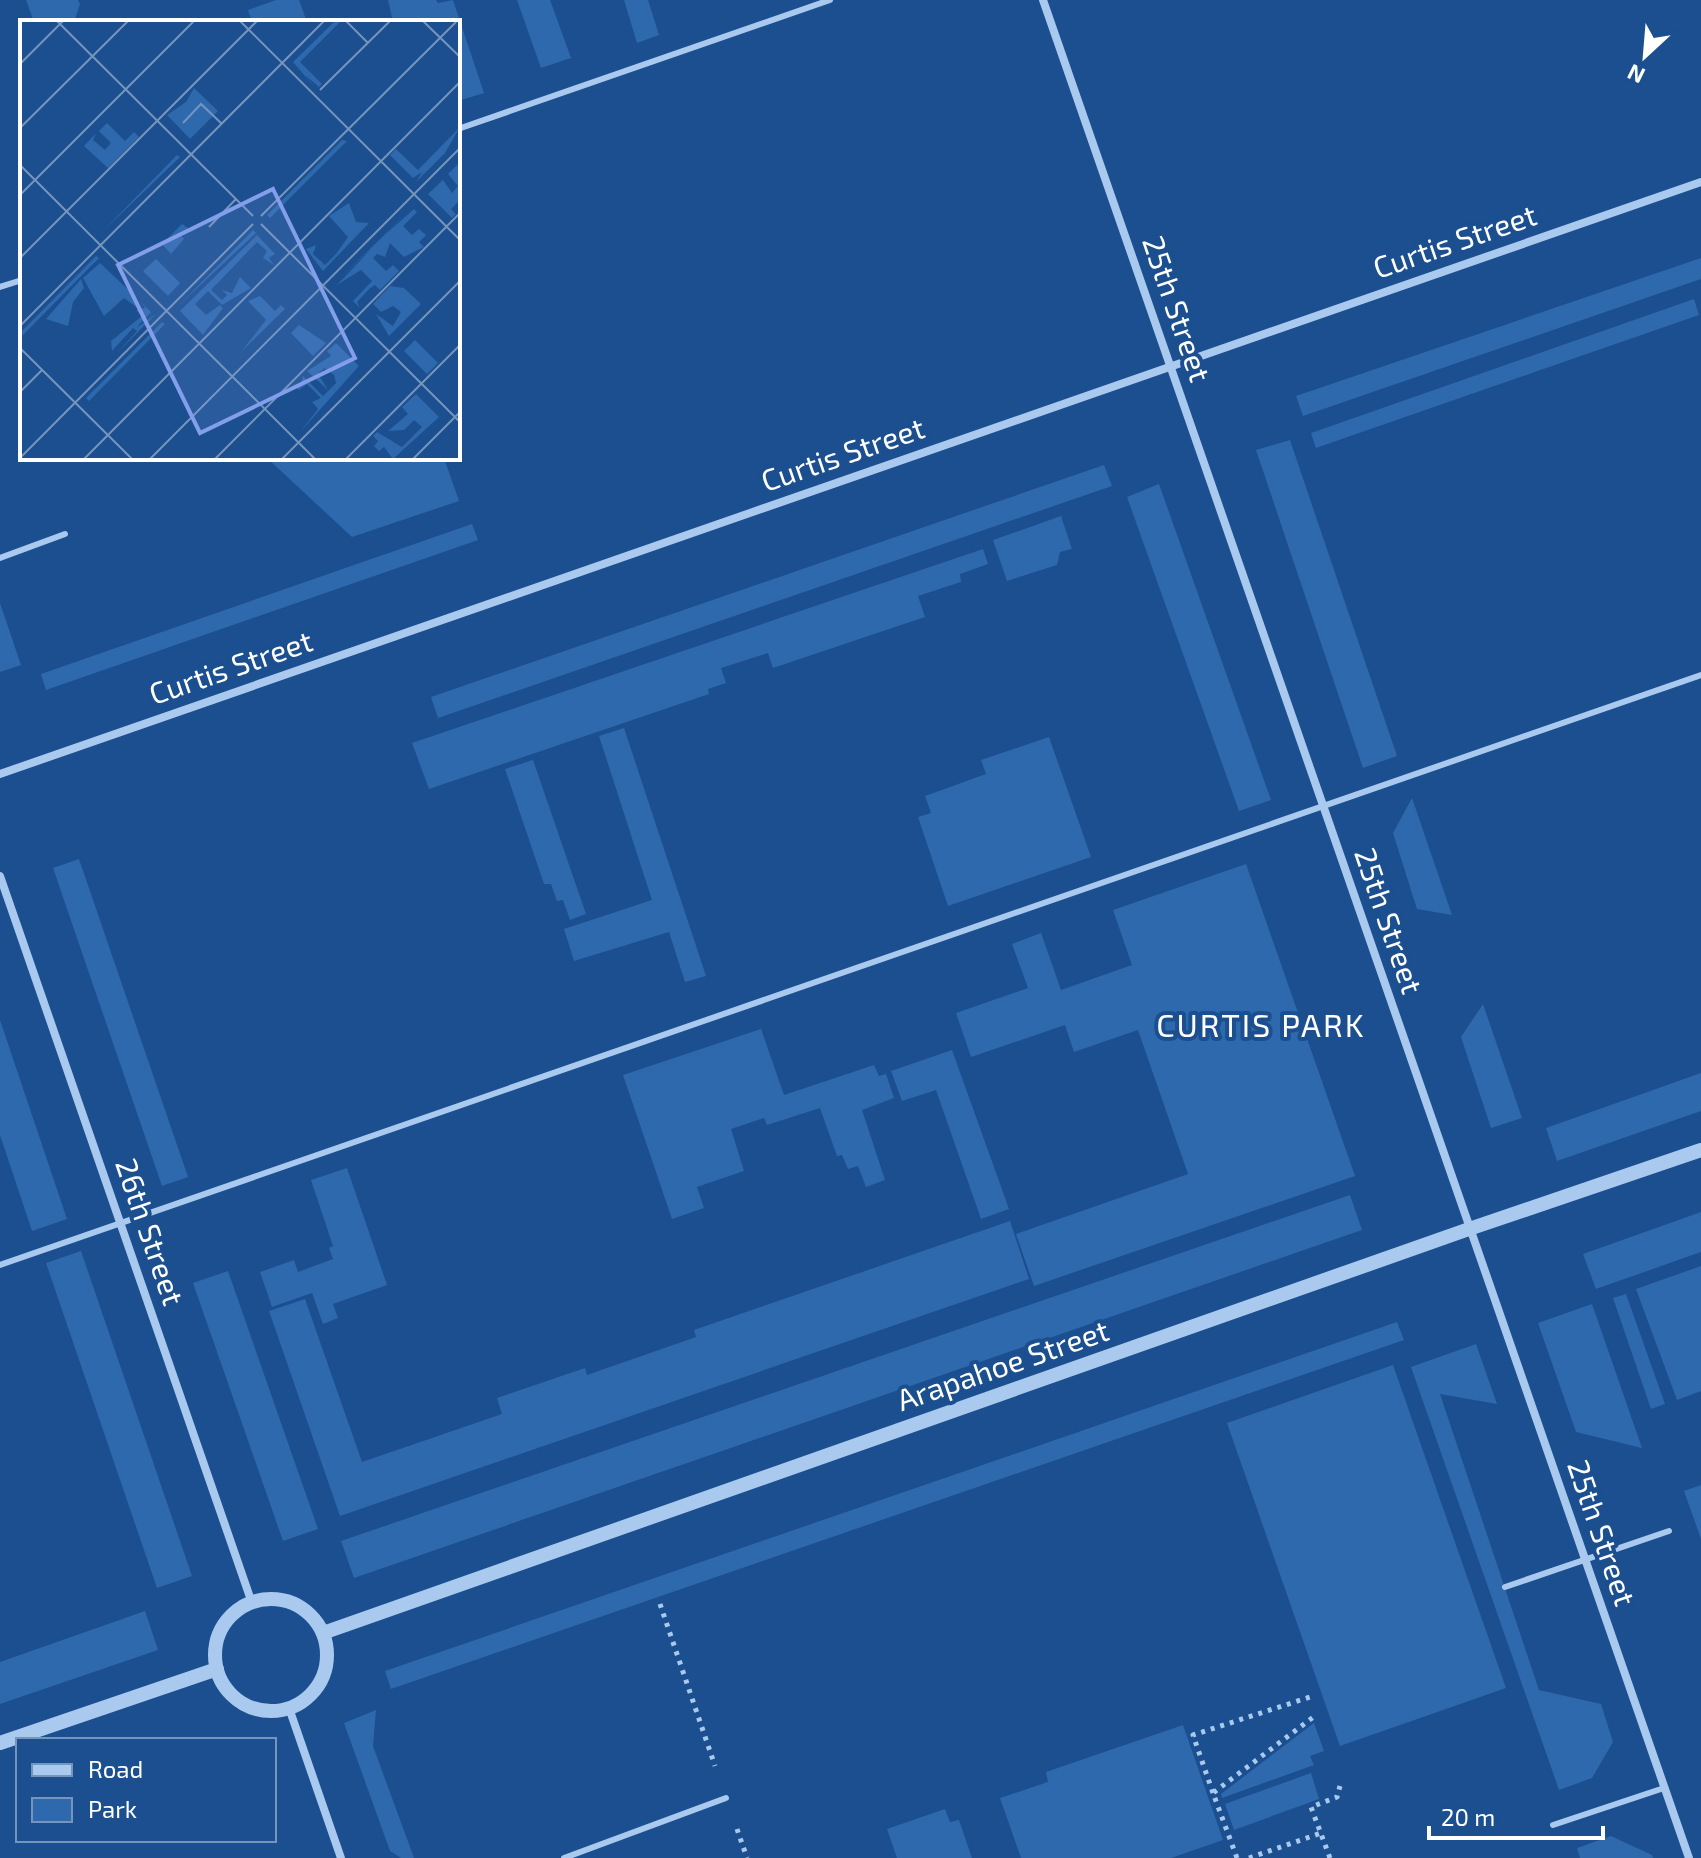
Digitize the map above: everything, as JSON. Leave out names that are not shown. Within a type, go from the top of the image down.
[{"type":"street","name":"25th Street","points":[[1043,0],[1689,1858]]},
{"type":"street","name":"Curtis Street","points":[[0,774],[1701,182]]},
{"type":"street","name":"26th Street","points":[[0,876],[252,1603]]},
{"type":"street","name":"Arapahoe Street","points":[[323,1633],[1701,1150]]},
{"type":"street","points":[[261,1599],[298,1605],[313,1617],[323,1633],[328,1651],[326,1669],[318,1687],[305,1700],[289,1708],[269,1712],[252,1708],[236,1699],[223,1685],[215,1650],[219,1632],[229,1617],[252,1603],[261,1599]]},
{"type":"street","points":[[0,1743],[217,1669]]},
{"type":"street","points":[[289,1708],[341,1858]]},
{"type":"lane","points":[[460,128],[830,0]]},
{"type":"lane","points":[[0,287],[20,281]]},
{"type":"lane","points":[[0,558],[65,534]]},
{"type":"lane","points":[[0,1265],[1701,675]]},
{"type":"lane","points":[[1505,1587],[1669,1531]]},
{"type":"lane","points":[[1553,1825],[1664,1788]]},
{"type":"lane","points":[[564,1858],[726,1798]]},
{"type":"path","points":[[660,1604],[747,1858]]},
{"type":"path","points":[[1237,1858],[1193,1735],[1310,1697]]},
{"type":"path","points":[[1213,1793],[1316,1715]]},
{"type":"path","points":[[1330,1858],[1311,1807],[1337,1797],[1340,1786]]},
{"type":"path","points":[[1249,1858],[1321,1833]]},
{"type":"green space","points":[[26,0],[78,0],[80,4],[75,20],[33,20]]},
{"type":"green space","points":[[276,0],[299,0],[306,20],[251,20],[248,10]]},
{"type":"green space","points":[[388,0],[436,0],[438,3],[453,0],[460,20],[393,20]]},
{"type":"green space","points":[[517,0],[550,0],[571,58],[541,68]]},
{"type":"green space","points":[[624,0],[648,0],[659,35],[637,43]]},
{"type":"green space","points":[[460,21],[484,93],[460,100]]},
{"type":"green space","points":[[1701,258],[1701,279],[1303,416],[1296,396]]},
{"type":"green space","points":[[1694,299],[1699,315],[1316,448],[1311,433]]},
{"type":"green space","points":[[1290,440],[1397,756],[1363,768],[1256,450]]},
{"type":"green space","points":[[269,460],[445,460],[459,501],[352,537]]},
{"type":"green space","points":[[1104,465],[1112,486],[438,718],[431,697]]},
{"type":"green space","points":[[1159,484],[1271,800],[1239,811],[1127,497]]},
{"type":"green space","points":[[1061,516],[1072,549],[1060,552],[1057,565],[1007,581],[993,540]]},
{"type":"green space","points":[[472,524],[478,540],[46,690],[41,674]]},
{"type":"green space","points":[[983,549],[988,564],[960,574],[961,582],[918,596],[925,617],[773,668],[768,653],[721,668],[726,683],[708,689],[709,694],[429,789],[412,743]]},
{"type":"green space","points":[[0,603],[21,665],[0,672]]},
{"type":"green space","points":[[624,728],[706,976],[685,982],[669,932],[574,961],[564,929],[652,900],[599,736]]},
{"type":"green space","points":[[1049,737],[1091,857],[948,906],[918,817],[931,813],[925,796],[986,774],[981,760]]},
{"type":"green space","points":[[533,760],[586,914],[570,920],[563,900],[557,901],[551,884],[544,884],[505,769]]},
{"type":"green space","points":[[1412,798],[1452,915],[1417,909],[1393,833]]},
{"type":"green space","points":[[79,859],[188,1177],[162,1186],[53,868]]},
{"type":"green space","points":[[1246,864],[1355,1176],[1034,1286],[1016,1234],[1188,1174],[1138,1030],[1074,1052],[1065,1025],[971,1057],[956,1013],[1028,988],[1012,944],[1041,933],[1061,990],[1132,965],[1113,910]]},
{"type":"green space","points":[[1483,1004],[1522,1118],[1491,1128],[1461,1037]]},
{"type":"green space","points":[[0,1020],[67,1219],[32,1231],[0,1135]]},
{"type":"green space","points":[[761,1029],[784,1095],[874,1065],[879,1076],[886,1074],[894,1098],[862,1110],[885,1180],[866,1187],[858,1166],[848,1169],[842,1155],[837,1156],[820,1108],[767,1125],[764,1118],[731,1129],[744,1171],[697,1187],[704,1208],[672,1219],[623,1075]]},
{"type":"green space","points":[[952,1050],[1009,1209],[981,1219],[936,1090],[902,1101],[891,1071]]},
{"type":"green space","points":[[1701,1073],[1701,1111],[1557,1161],[1546,1128]]},
{"type":"green space","points":[[347,1168],[387,1285],[333,1304],[338,1318],[323,1324],[312,1293],[272,1307],[260,1272],[294,1260],[298,1272],[333,1259],[329,1248],[333,1246],[311,1180]]},
{"type":"green space","points":[[1350,1195],[1362,1230],[354,1578],[341,1541]]},
{"type":"green space","points":[[1701,1212],[1701,1252],[1596,1289],[1583,1254]]},
{"type":"green space","points":[[1010,1221],[1029,1279],[340,1516],[269,1311],[305,1299],[362,1462],[502,1414],[497,1398],[585,1368],[587,1375],[696,1337],[694,1330]]},
{"type":"green space","points":[[81,1251],[192,1576],[157,1588],[46,1263]]},
{"type":"green space","points":[[1701,1266],[1701,1391],[1677,1400],[1636,1289]]},
{"type":"green space","points":[[228,1271],[318,1529],[283,1541],[193,1283]]},
{"type":"green space","points":[[1626,1294],[1665,1404],[1651,1409],[1613,1298]]},
{"type":"green space","points":[[1592,1304],[1642,1448],[1576,1432],[1538,1323]]},
{"type":"green space","points":[[1397,1322],[1404,1340],[391,1689],[385,1671]]},
{"type":"green space","points":[[1476,1344],[1497,1404],[1440,1394],[1539,1690],[1601,1704],[1613,1742],[1592,1778],[1559,1790],[1411,1367]]},
{"type":"green space","points":[[1393,1365],[1506,1688],[1340,1746],[1227,1423]]},
{"type":"green space","points":[[1701,1485],[1701,1539],[1684,1491]]},
{"type":"green space","points":[[145,1611],[158,1650],[0,1704],[0,1662]]},
{"type":"green space","points":[[376,1710],[373,1746],[414,1858],[401,1858],[390,1851],[344,1723]]},
{"type":"green space","points":[[1314,1723],[1324,1751],[1310,1756],[1314,1765],[1222,1798],[1221,1794]]},
{"type":"green space","points":[[1183,1725],[1223,1840],[1171,1858],[1021,1858],[1000,1798],[1048,1782],[1046,1772]]},
{"type":"green space","points":[[1311,1773],[1319,1799],[1234,1830],[1225,1804]]},
{"type":"green space","points":[[945,1809],[950,1822],[959,1820],[972,1858],[897,1858],[887,1829]]},
{"type":"green space","points":[[1611,1836],[1653,1858],[1580,1858],[1577,1848]]},
{"type":"district","name":"CURTIS PARK","points":[[1261,1026]]}]
